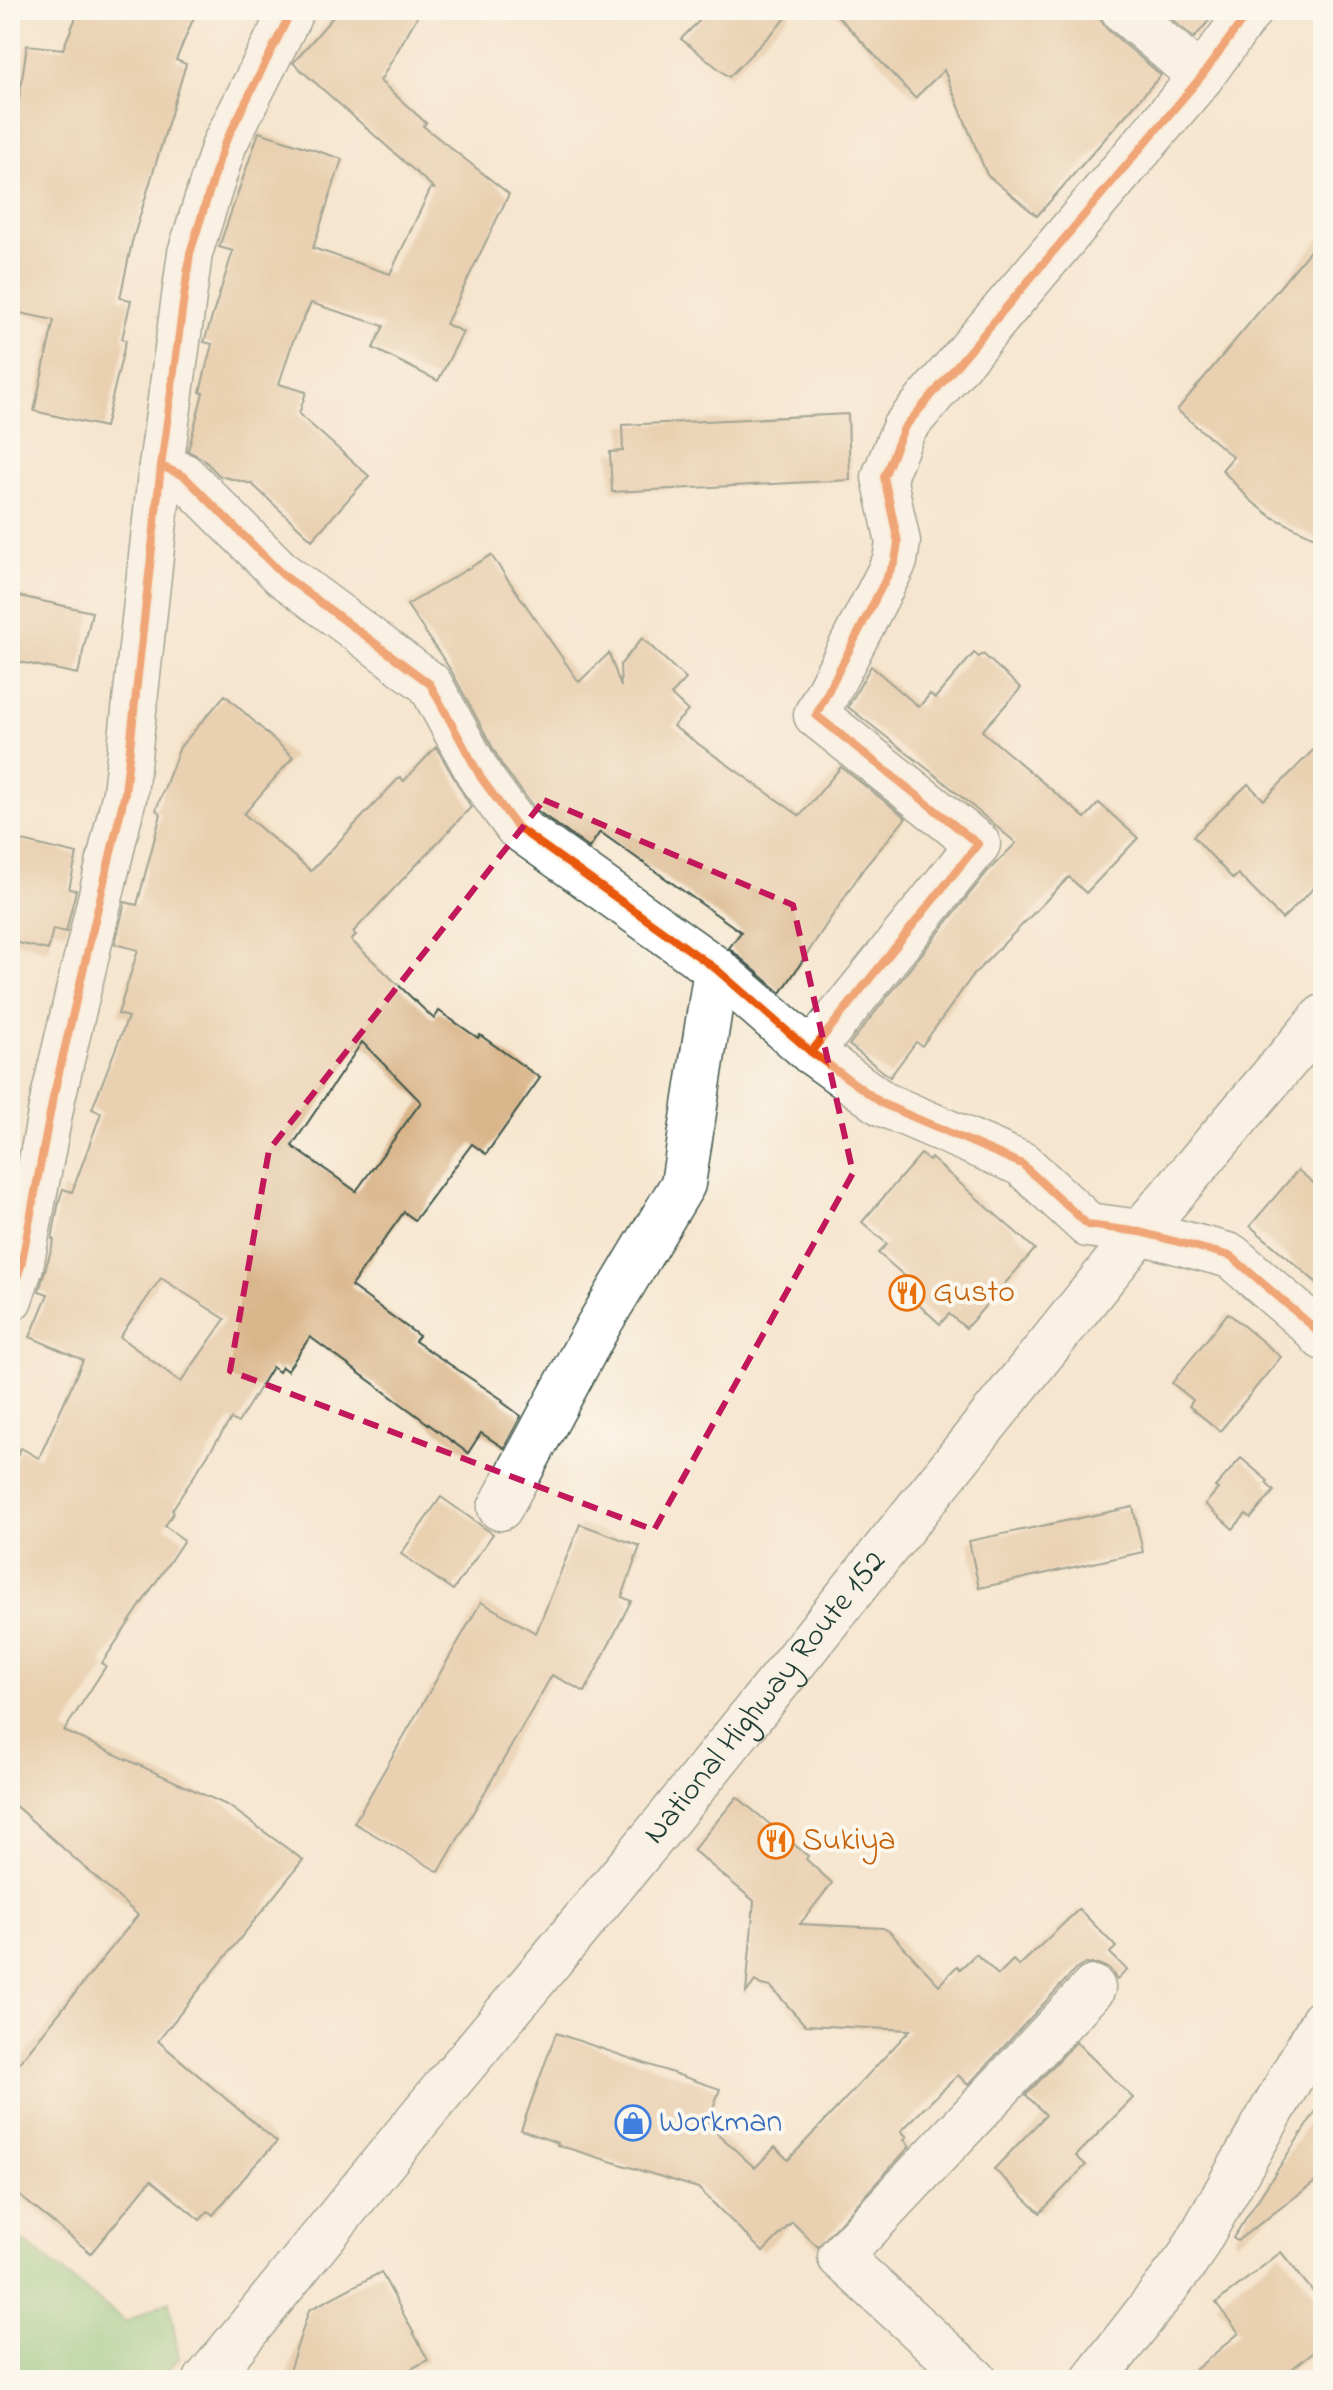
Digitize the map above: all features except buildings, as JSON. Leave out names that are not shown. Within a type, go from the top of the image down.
[{"type":"main road","points":[[10,1299],[21,1266],[53,1098],[125,793],[161,466],[190,253],[224,145],[292,10]]},
{"type":"main road","points":[[1123,10],[1201,77]]},
{"type":"main road","points":[[811,1052],[978,844],[816,715],[895,561],[898,542],[884,477],[904,428],[1201,77],[1250,10]]},
{"type":"main road","points":[[161,466],[184,476],[282,574],[430,684],[481,778],[517,827],[716,969],[811,1052],[883,1104],[1022,1164],[1088,1225],[1140,1232],[1231,1256],[1323,1338]]},
{"type":"main road","points":[[500,1508],[598,1326],[683,1184],[716,969]]},
{"type":"main road","name":"National Highway Route 152","points":[[206,2380],[669,1818],[1140,1232],[1323,1017]]},
{"type":"main road","points":[[975,2380],[840,2257],[1093,1988]]},
{"type":"main road","points":[[1094,2380],[1188,2259],[1323,2021]]},
{"type":"highlighted area","points":[[544,800],[793,905],[853,1173],[654,1530],[230,1371],[269,1150]]},
{"type":"green space","points":[[10,2231],[126,2322],[169,2301],[179,2358],[160,2380],[10,2380]]},
{"type":"cycle path","points":[[10,1299],[21,1266],[53,1098],[125,793],[161,466],[190,253],[224,145],[292,10]]},
{"type":"cycle path","points":[[811,1052],[978,844],[816,715],[895,561],[898,542],[884,477],[904,428],[1201,77],[1250,10]]},
{"type":"cycle path","points":[[161,466],[184,476],[282,574],[430,684],[481,778],[517,827],[716,969],[811,1052],[883,1104],[1022,1164],[1088,1225],[1140,1232],[1231,1256],[1323,1338]]},
{"type":"place","name":"Gusto","points":[[907,1293]]},
{"type":"place","name":"Sukiya","points":[[776,1841]]},
{"type":"place","name":"Workman","points":[[633,2123]]}]
